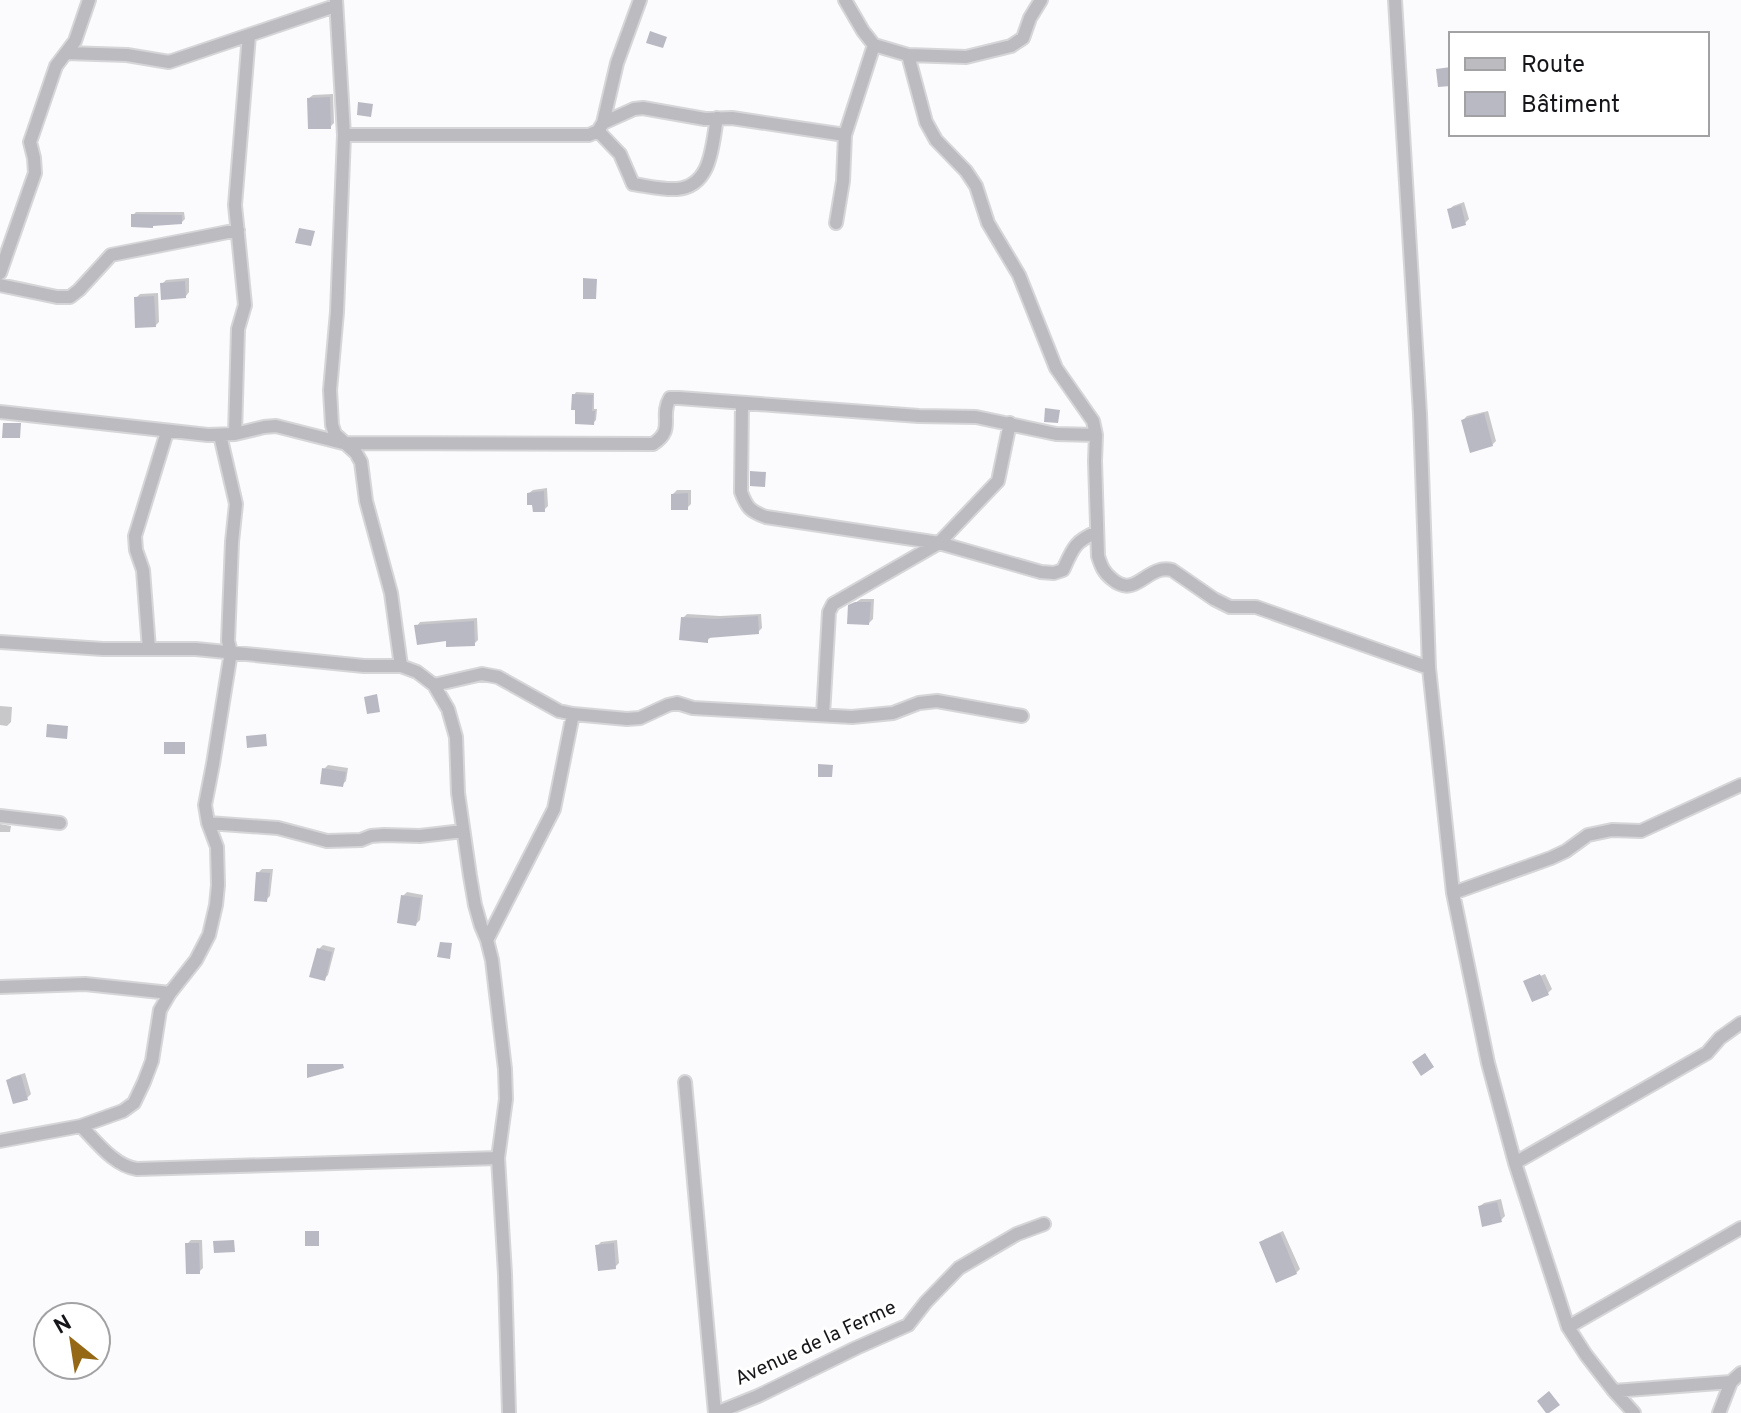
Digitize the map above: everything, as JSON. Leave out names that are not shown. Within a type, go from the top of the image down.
[{"type":"street","points":[[0,273],[35,173],[30,142],[56,66],[75,41],[89,0]]},
{"type":"street","points":[[600,127],[617,63],[640,0]]},
{"type":"street","points":[[845,0],[874,45],[908,55],[966,57],[1011,46],[1023,38],[1041,0]]},
{"type":"street","points":[[1395,0],[1420,414],[1429,668],[1453,893],[1488,1063],[1515,1163],[1568,1327],[1586,1355],[1634,1413]]},
{"type":"street","points":[[67,53],[127,55],[169,62],[336,3],[344,135],[337,312],[330,390],[332,425],[335,434],[356,453],[361,462],[366,501],[391,593],[401,666]]},
{"type":"street","points":[[235,434],[238,329],[245,305],[235,205],[249,35]]},
{"type":"street","points":[[836,223],[843,181],[845,135],[874,45]]},
{"type":"street","points":[[908,55],[926,122],[936,140],[976,186],[988,223],[1019,275],[1056,368],[1093,421],[1096,435],[1098,556],[1101,567],[1110,578],[1122,586],[1130,586],[1158,570],[1172,570],[1230,607],[1256,607],[1429,668]]},
{"type":"street","points":[[344,135],[589,135],[634,109],[643,108],[705,119],[732,118],[845,135]]},
{"type":"street","points":[[600,127],[620,154],[633,184],[674,189],[687,188],[699,181],[708,165],[717,118]]},
{"type":"street","points":[[0,285],[70,297],[111,255],[238,230]]},
{"type":"street","points":[[0,412],[167,432],[220,435],[276,426],[343,443],[653,444],[663,437],[667,428],[666,405],[670,398],[919,416],[976,417],[1056,434],[1096,435]]},
{"type":"street","points":[[742,403],[741,492],[751,511],[766,517],[939,543],[1054,573],[1063,570],[1073,547],[1081,539],[1097,532]]},
{"type":"street","points":[[823,715],[829,612],[833,604],[939,543],[998,481],[1010,423]]},
{"type":"street","points":[[149,649],[143,570],[135,536],[167,432]]},
{"type":"street","points":[[0,1141],[81,1126],[123,1111],[134,1103],[152,1061],[160,1010],[196,960],[209,935],[218,885],[217,847],[205,805],[231,652],[228,641],[236,504],[220,435]]},
{"type":"street","points":[[0,642],[103,649],[196,649],[364,666],[401,666],[417,672],[442,695],[456,737],[463,831],[475,905],[492,960],[505,1069],[506,1099],[498,1158],[509,1413]]},
{"type":"street","points":[[434,685],[482,674],[498,677],[559,711],[627,719],[640,718],[677,703],[693,708],[852,717],[893,713],[919,703],[937,701],[1022,716]]},
{"type":"street","points":[[487,940],[554,809],[573,714]]},
{"type":"street","points":[[1453,893],[1551,858],[1588,835],[1612,830],[1641,831],[1741,785]]},
{"type":"street","points":[[0,816],[60,823]]},
{"type":"street","points":[[208,823],[278,828],[327,841],[463,831]]},
{"type":"street","points":[[0,987],[85,984],[170,993]]},
{"type":"street","points":[[1515,1163],[1707,1053],[1720,1038],[1741,1023]]},
{"type":"street","points":[[685,1082],[715,1413]]},
{"type":"street","points":[[81,1126],[116,1161],[127,1168],[137,1169],[498,1158]]},
{"type":"street","name":"Avenue de la Ferme","points":[[715,1413],[908,1325],[959,1268],[1017,1234],[1044,1224]]},
{"type":"street","points":[[1568,1327],[1741,1228]]},
{"type":"street","points":[[1614,1391],[1736,1377]]},
{"type":"street","points":[[1719,1413],[1736,1377]]},
{"type":"building","points":[[650,31],[667,37],[663,48],[646,43]]},
{"type":"building","points":[[1449,67],[1449,86],[1438,87],[1436,69]]},
{"type":"building","points":[[330,97],[331,129],[308,129],[307,98]]},
{"type":"building","points":[[358,102],[373,104],[371,117],[357,115]]},
{"type":"building","points":[[1461,205],[1466,225],[1452,229],[1447,209]]},
{"type":"building","points":[[131,214],[182,215],[182,224],[131,227]]},
{"type":"building","points":[[299,228],[315,231],[311,246],[295,243]]},
{"type":"building","points":[[583,278],[597,279],[596,299],[583,299]]},
{"type":"building","points":[[185,281],[186,298],[161,300],[160,283]]},
{"type":"building","points":[[154,296],[156,327],[135,328],[134,297]]},
{"type":"building","points":[[572,394],[593,395],[594,425],[575,424],[575,410],[571,410]]},
{"type":"building","points":[[1045,408],[1060,410],[1058,423],[1044,422]]},
{"type":"building","points":[[1484,413],[1493,446],[1470,453],[1461,420]]},
{"type":"building","points":[[3,423],[21,423],[20,438],[2,438]]},
{"type":"building","points":[[750,471],[766,472],[765,487],[750,486]]},
{"type":"building","points":[[544,491],[545,512],[533,512],[532,505],[527,505],[527,493]]},
{"type":"building","points":[[688,493],[688,510],[671,510],[671,494]]},
{"type":"building","points":[[871,602],[869,625],[847,624],[848,605]]},
{"type":"building","points":[[758,616],[759,634],[708,638],[708,643],[679,640],[681,617],[715,619]]},
{"type":"building","points":[[474,621],[475,646],[446,647],[446,641],[417,645],[414,625]]},
{"type":"building","points":[[377,694],[380,712],[367,714],[364,697]]},
{"type":"building","points":[[47,724],[68,726],[67,739],[46,737]]},
{"type":"building","points":[[266,734],[267,746],[247,748],[246,736]]},
{"type":"building","points":[[164,742],[185,742],[185,754],[164,754]]},
{"type":"building","points":[[818,764],[833,765],[832,777],[818,777]]},
{"type":"building","points":[[322,768],[346,772],[343,787],[320,784]]},
{"type":"building","points":[[256,872],[270,873],[267,902],[254,901]]},
{"type":"building","points":[[401,895],[421,898],[416,926],[397,923]]},
{"type":"building","points":[[440,942],[452,943],[450,959],[437,957]]},
{"type":"building","points":[[317,948],[332,952],[325,981],[309,977]]},
{"type":"building","points":[[1540,974],[1549,995],[1532,1002],[1523,981]]},
{"type":"building","points":[[1425,1053],[1434,1067],[1421,1076],[1412,1062]]},
{"type":"building","points":[[307,1064],[343,1064],[344,1068],[307,1078]]},
{"type":"building","points":[[21,1075],[28,1100],[13,1104],[6,1080]]},
{"type":"building","points":[[1497,1202],[1502,1222],[1482,1227],[1478,1206]]},
{"type":"building","points":[[305,1231],[319,1231],[319,1246],[305,1246]]},
{"type":"building","points":[[1280,1233],[1297,1274],[1276,1283],[1259,1242]]},
{"type":"building","points":[[234,1240],[235,1252],[214,1253],[213,1241]]},
{"type":"building","points":[[185,1243],[199,1243],[200,1274],[186,1274]]},
{"type":"building","points":[[614,1243],[616,1269],[598,1271],[595,1245]]},
{"type":"building","points":[[1549,1391],[1560,1405],[1546,1413],[1537,1401]]}]
